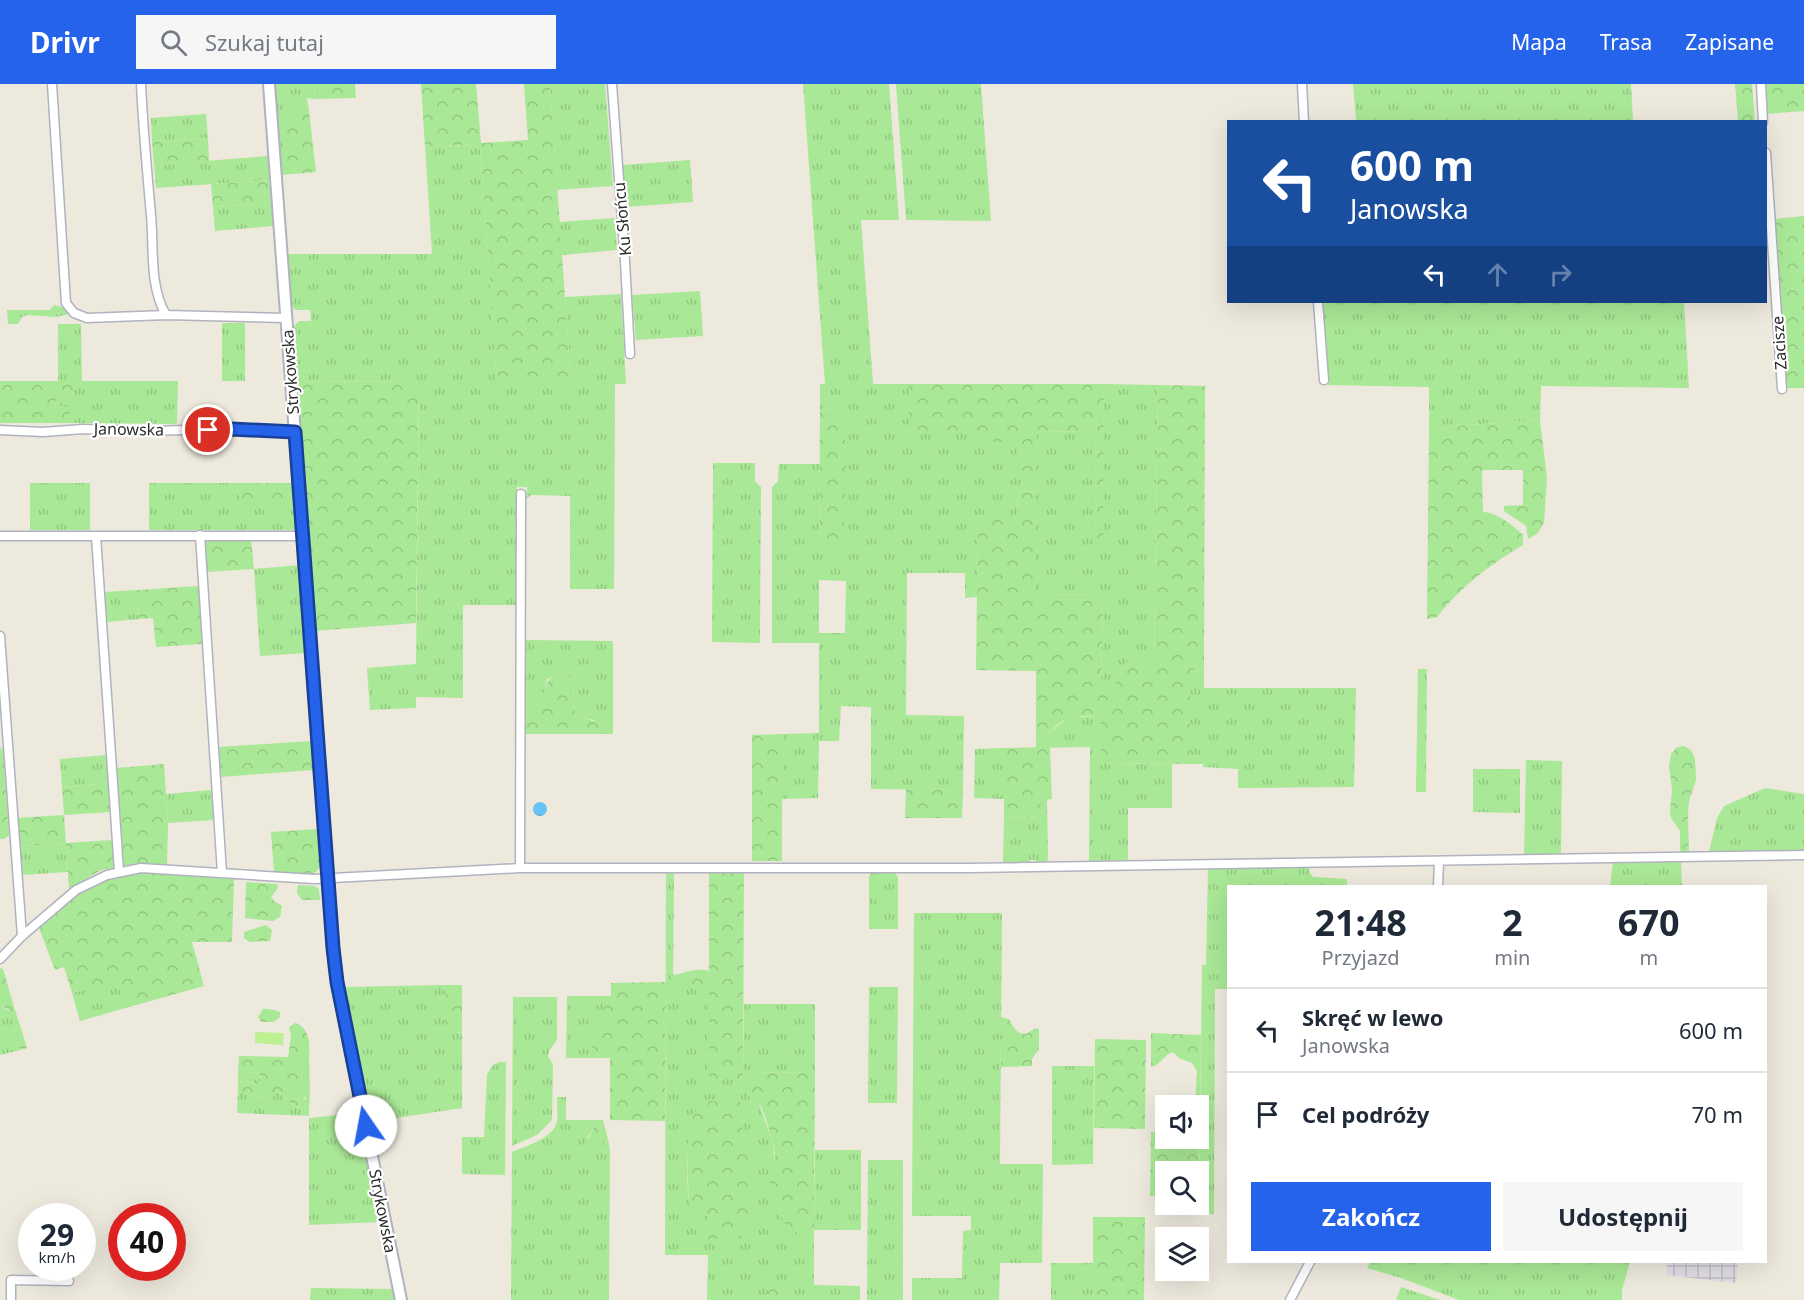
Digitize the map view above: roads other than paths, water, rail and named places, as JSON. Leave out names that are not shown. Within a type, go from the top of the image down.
[{"type":"street","points":[[52,84],[66,303],[69,308],[74,313],[87,318],[166,315],[286,318]]},
{"type":"street","points":[[141,84],[155,278],[158,299],[166,315]]},
{"type":"street","name":"Strykowska","points":[[269,84],[327,878],[337,982],[401,1300]]},
{"type":"street","name":"Ku Słońcu","points":[[612,84],[630,354]]},
{"type":"street","points":[[1302,84],[1304,120]]},
{"type":"street","points":[[1761,84],[1763,120]]},
{"type":"street","name":"Zacisze","points":[[1767,168],[1782,389]]},
{"type":"street","points":[[1318,303],[1324,380]]},
{"type":"street","name":"Janowska","points":[[0,429],[43,432],[83,429],[149,431],[221,429],[295,432]]},
{"type":"street","points":[[520,868],[521,494]]},
{"type":"street","points":[[200,535],[222,873]]},
{"type":"street","points":[[0,536],[303,536]]},
{"type":"street","points":[[96,536],[119,871]]},
{"type":"street","points":[[0,638],[22,936]]},
{"type":"street","points":[[0,959],[22,936],[76,890],[96,879],[119,871],[141,868],[295,879],[520,868],[971,868],[1804,855]]},
{"type":"street","points":[[1438,885],[1439,861]]},
{"type":"street","points":[[1290,1300],[1309,1263]]},
{"type":"street","points":[[11,1300],[11,1280],[18,1280]]},
{"type":"water","points":[[537,802],[543,802],[547,809],[543,816],[537,816],[533,812],[533,806]]}]
